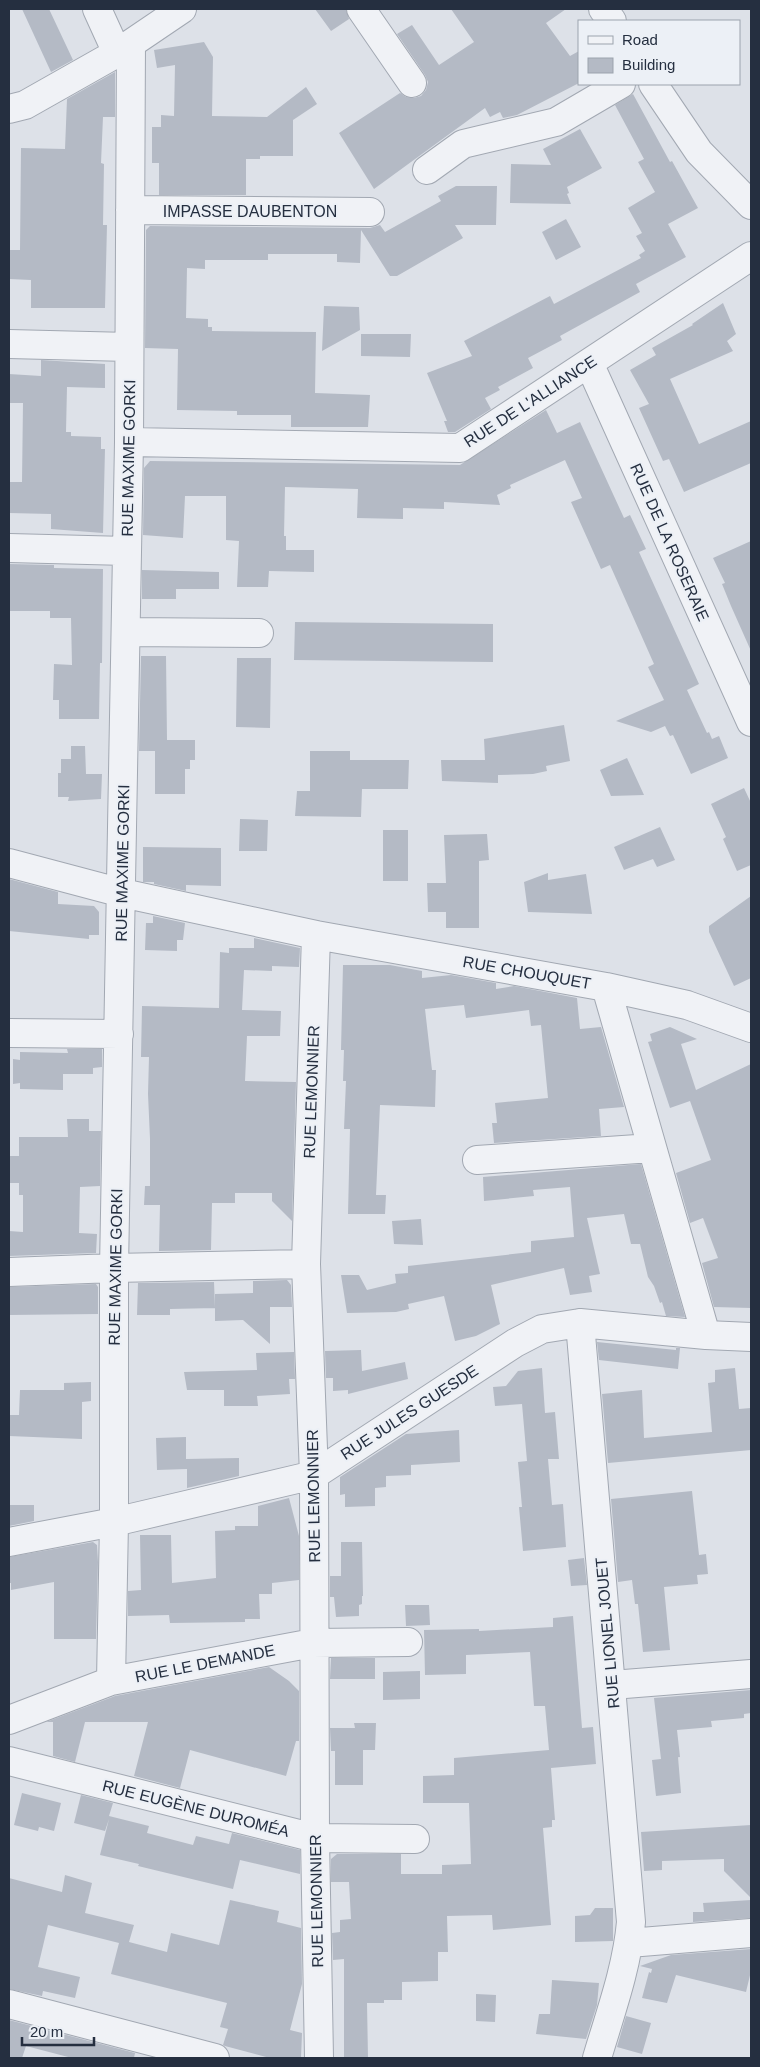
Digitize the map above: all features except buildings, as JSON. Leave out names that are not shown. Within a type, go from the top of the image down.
[{"type":"street","points":[[97,9],[124,48]]},
{"type":"street","points":[[9,109],[25,104],[124,48],[182,9]]},
{"type":"street","points":[[361,9],[412,83]]},
{"type":"street","points":[[603,9],[611,20]]},
{"type":"street","name":"RUE MAXIME GORKI","points":[[111,1681],[114,1522],[114,1268],[129,442],[130,210],[124,48]]},
{"type":"street","points":[[427,170],[463,144],[556,122],[619,85]]},
{"type":"street","points":[[654,85],[699,152],[751,205]]},
{"type":"street","name":"IMPASSE DAUBENTON","points":[[130,210],[370,212]]},
{"type":"street","name":"RUE DE L'ALLIANCE","points":[[129,442],[460,448],[751,256]]},
{"type":"street","points":[[9,344],[129,347]]},
{"type":"street","name":"RUE DE LA ROSERAIE","points":[[590,363],[751,722]]},
{"type":"street","points":[[9,548],[127,551]]},
{"type":"street","points":[[126,632],[259,633]]},
{"type":"street","name":"RUE CHOUQUET","points":[[9,863],[122,893],[316,935],[606,986],[706,1335]]},
{"type":"street","name":"RUE LEMONNIER","points":[[316,935],[306,1264],[314,1475],[313,1643],[318,2058]]},
{"type":"street","points":[[606,986],[687,1005],[751,1028]]},
{"type":"street","points":[[9,1033],[119,1034]]},
{"type":"street","points":[[477,1160],[652,1148]]},
{"type":"street","points":[[9,1272],[306,1264]]},
{"type":"street","name":"RUE JULES GUESDE","points":[[9,1542],[114,1522],[314,1475],[515,1343],[542,1330],[580,1323],[706,1335],[751,1337]]},
{"type":"street","name":"RUE LIONEL JOUET","points":[[580,1323],[612,1685],[630,1922],[629,1943],[598,2058]]},
{"type":"street","name":"RUE LE DEMANDE","points":[[9,1720],[111,1681],[313,1643],[408,1642]]},
{"type":"street","points":[[612,1685],[751,1674]]},
{"type":"street","name":"RUE EUGÈNE DUROMÉA","points":[[9,1761],[315,1838],[415,1840]]},
{"type":"street","points":[[629,1943],[751,1933]]},
{"type":"street","points":[[9,2004],[215,2058]]}]
